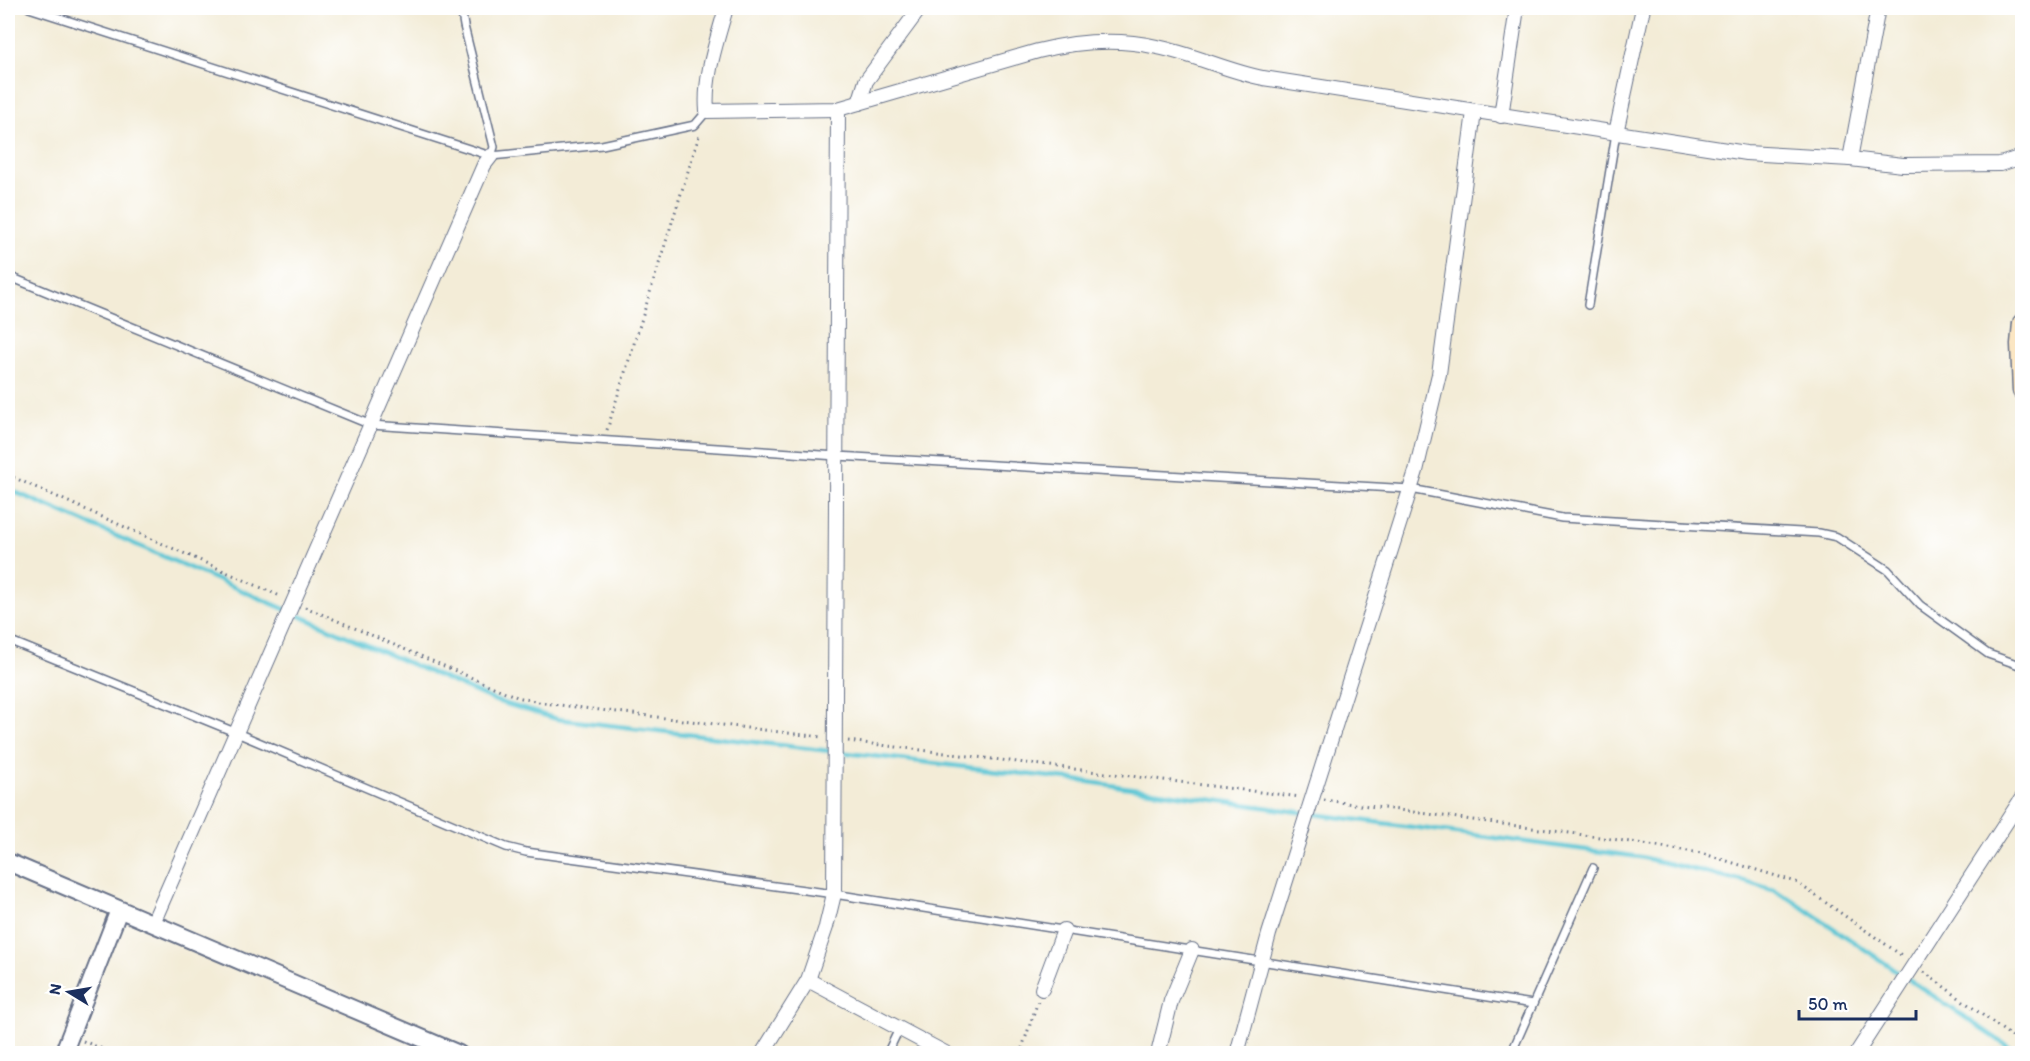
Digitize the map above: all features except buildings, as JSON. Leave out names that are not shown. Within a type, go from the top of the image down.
[{"type":"main road","points":[[2022,323],[2020,344],[2022,391]]},
{"type":"street","points":[[726,8],[709,74],[707,111],[838,110],[1046,49],[1100,41],[1158,47],[1238,73],[1263,78],[1746,153],[1850,159],[1903,165],[2000,164],[2022,157]]},
{"type":"street","points":[[859,103],[866,81],[920,8]]},
{"type":"street","points":[[1501,116],[1517,8]]},
{"type":"street","points":[[1616,133],[1643,8]]},
{"type":"street","points":[[1850,159],[1878,8]]},
{"type":"street","points":[[762,1053],[808,980],[826,927],[834,894],[838,110]]},
{"type":"street","points":[[1237,1053],[1261,961],[1411,489],[1439,374],[1474,112]]},
{"type":"street","points":[[153,923],[484,165],[491,156]]},
{"type":"street","points":[[1857,1053],[2022,798]]},
{"type":"street","points":[[8,862],[459,1053]]},
{"type":"street","points":[[63,1053],[120,910]]},
{"type":"street","points":[[1042,989],[1064,930]]},
{"type":"street","points":[[1158,1053],[1171,1001],[1192,950]]},
{"type":"street","points":[[808,980],[947,1053]]},
{"type":"lane","points":[[29,8],[491,156],[602,145],[695,124],[707,111]]},
{"type":"lane","points":[[461,8],[494,147],[491,156]]},
{"type":"lane","points":[[1588,305],[1616,133]]},
{"type":"lane","points":[[8,276],[371,425],[837,456],[1411,489],[1562,518],[1819,533],[1837,537],[1888,570],[1920,605],[1988,654],[2022,666]]},
{"type":"lane","points":[[8,640],[237,733],[506,847],[526,852],[834,894],[1533,1004]]},
{"type":"lane","points":[[1511,1053],[1593,868]]},
{"type":"lane","points":[[886,1053],[899,1029]]},
{"type":"path","points":[[607,441],[607,431],[707,111]]},
{"type":"path","points":[[8,475],[294,602],[517,697],[543,703],[836,739],[1310,803],[1599,837],[1701,853],[1796,882],[1910,972],[2022,1044]]},
{"type":"path","points":[[1020,1053],[1042,989]]},
{"type":"path","points":[[70,1036],[115,1053]]},
{"type":"waterway","points":[[8,489],[496,701],[557,719],[1068,779],[1640,857],[1751,883],[1773,890],[1792,900],[2019,1054]]}]
